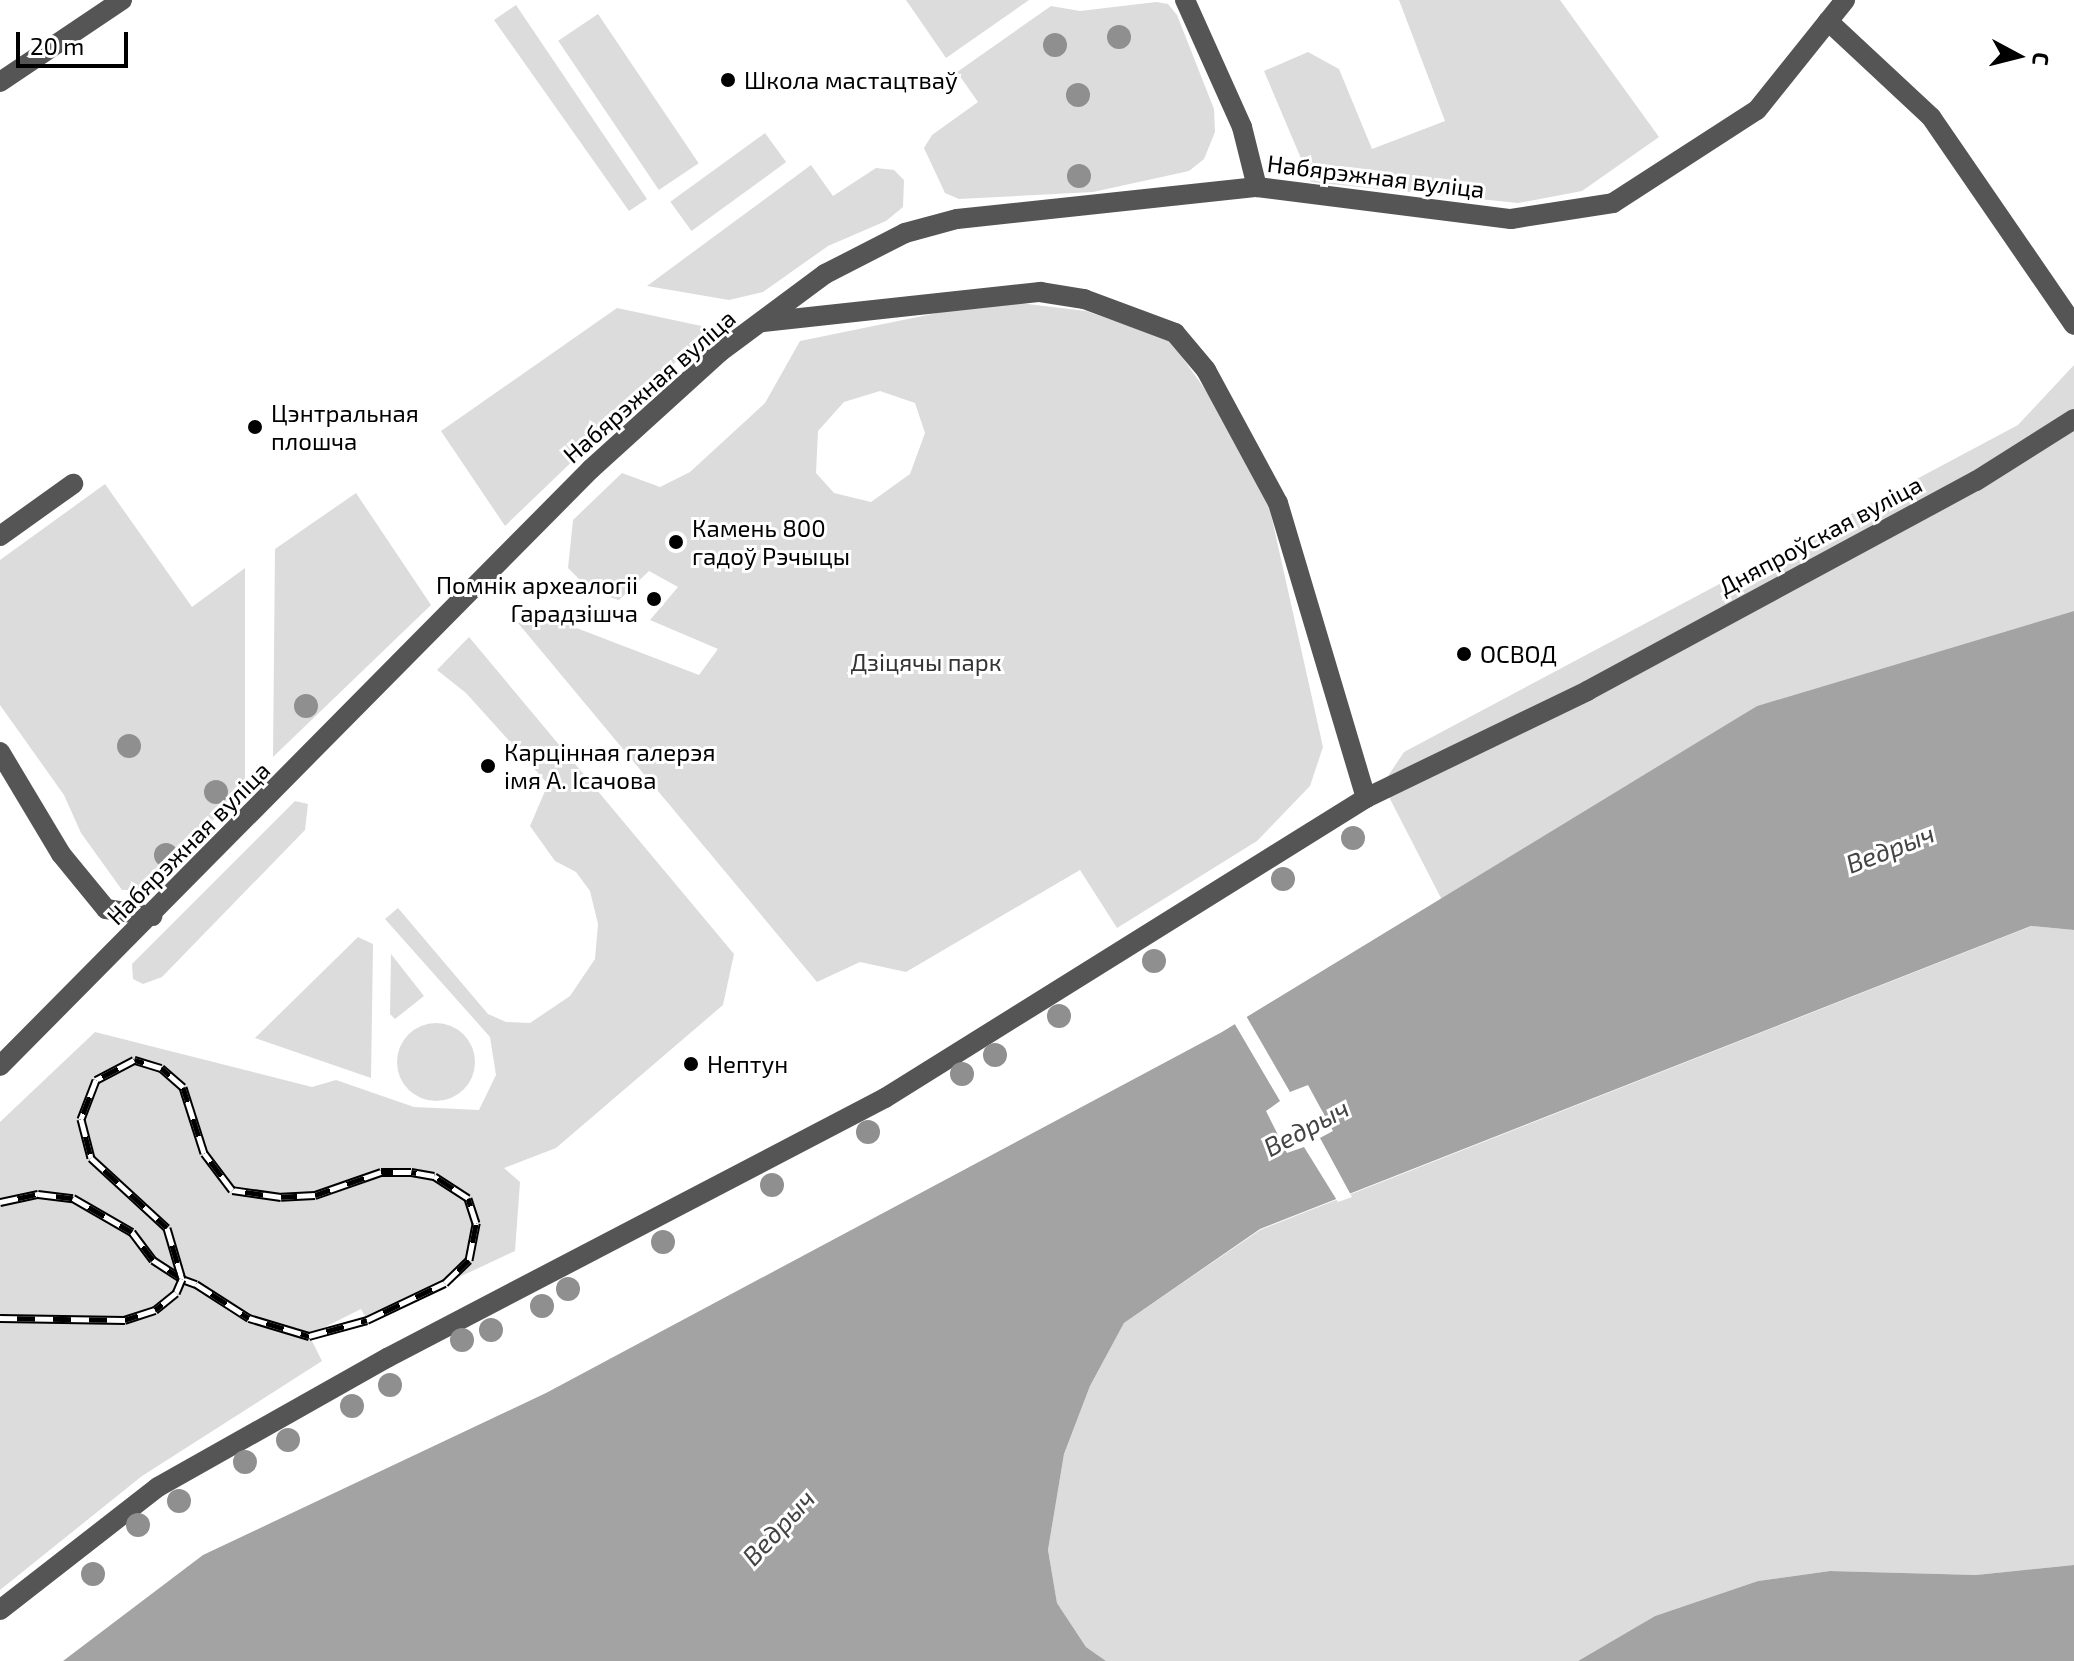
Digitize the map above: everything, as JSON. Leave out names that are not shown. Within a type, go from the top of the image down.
[{"type":"street","points":[[0,82],[122,0]]},
{"type":"street","points":[[1185,0],[1242,127],[1257,187]]},
{"type":"street","name":"Набярэжная вуліца","points":[[0,1066],[152,916],[591,469],[720,352],[825,274],[905,233],[957,219],[1257,187],[1511,219],[1613,203],[1757,110],[1845,0]]},
{"type":"street","points":[[1828,21],[1931,117],[2074,325]]},
{"type":"street","points":[[762,322],[1040,292],[1084,299],[1175,333],[1206,370],[1278,503],[1366,798]]},
{"type":"street","name":"Дняпроўская вуліца","points":[[0,1610],[158,1487],[387,1358],[885,1098],[1366,798],[1587,691],[1976,481],[2074,419]]},
{"type":"street","points":[[0,536],[73,484]]},
{"type":"street","points":[[0,752],[61,854],[106,909],[152,916]]},
{"type":"green space","points":[[906,0],[1029,0],[946,58]]},
{"type":"green space","points":[[1399,0],[1560,0],[1659,137],[1582,191],[1518,203],[1311,182],[1264,71],[1308,52],[1339,69],[1372,149],[1445,121]]},
{"type":"green space","points":[[1156,2],[1168,4],[1177,15],[1214,109],[1215,132],[1204,159],[1189,171],[1093,192],[959,199],[945,193],[924,148],[932,135],[978,102],[957,72],[1051,6],[1080,11]]},
{"type":"green space","points":[[516,5],[647,199],[629,211],[494,20]]},
{"type":"green space","points":[[598,14],[699,163],[659,190],[558,41]]},
{"type":"green space","points":[[765,133],[786,162],[692,231],[670,202]]},
{"type":"green space","points":[[811,165],[833,196],[876,168],[894,170],[904,180],[903,207],[886,221],[828,246],[763,292],[729,300],[647,286]]},
{"type":"green space","name":"Дзіцячы парк","points":[[1019,303],[1086,311],[1170,340],[1221,412],[1270,510],[1323,747],[1310,786],[1257,841],[1117,928],[1080,870],[906,972],[860,962],[817,982],[518,623],[540,614],[699,675],[718,649],[650,620],[678,587],[649,571],[619,600],[592,592],[568,568],[573,520],[622,473],[660,487],[690,472],[765,403],[800,341],[952,310]],"holes":[[[880,391],[915,403],[925,433],[910,474],[871,502],[834,493],[816,473],[818,431],[844,402]]]},
{"type":"green space","points":[[617,308],[711,328],[505,526],[441,431]]},
{"type":"green space","points":[[2074,365],[2074,611],[1757,706],[1443,902],[1390,799],[1386,779],[1404,752],[2018,425]]},
{"type":"green space","points":[[105,484],[192,607],[245,568],[245,782],[160,882],[143,890],[122,890],[81,833],[64,795],[0,705],[0,560]]},
{"type":"green space","points":[[356,493],[431,605],[273,757],[275,549]]},
{"type":"green space","points":[[469,637],[734,954],[723,1005],[556,1148],[504,1168],[520,1182],[515,1251],[367,1320],[361,1309],[309,1335],[322,1361],[142,1476],[0,1590],[0,1122],[95,1032],[312,1087],[336,1080],[414,1107],[479,1110],[496,1075],[490,1037],[385,919],[398,908],[488,1014],[506,1022],[530,1023],[570,996],[595,959],[598,924],[590,891],[576,872],[555,861],[530,826],[548,784],[466,693],[437,670]]},
{"type":"green space","points":[[295,801],[308,804],[305,830],[162,977],[143,984],[133,979],[132,964]]},
{"type":"green space","points":[[2032,926],[2074,930],[2074,1565],[1976,1575],[1830,1571],[1758,1581],[1655,1616],[1578,1661],[1106,1661],[1086,1647],[1057,1603],[1048,1550],[1064,1454],[1090,1386],[1124,1323],[1260,1230]]},
{"type":"green space","points":[[358,937],[373,944],[371,1078],[255,1038]]},
{"type":"green space","points":[[391,954],[424,996],[395,1019],[390,1014]]},
{"type":"green space","points":[[436,1023],[451,1026],[464,1034],[472,1047],[475,1062],[472,1077],[464,1090],[451,1098],[436,1101],[421,1098],[408,1090],[400,1077],[397,1062],[400,1047],[408,1034],[421,1026]]},
{"type":"water","name":"Ведрыч","points":[[2074,611],[2074,930],[2031,926],[1260,1229],[1124,1323],[1090,1386],[1064,1454],[1048,1550],[1057,1603],[1086,1647],[1106,1661],[63,1661],[203,1555],[546,1393],[1222,1032],[1757,706]]},
{"type":"water","points":[[2074,1565],[2074,1661],[1578,1661],[1655,1616],[1758,1581],[1830,1571],[1976,1575]]},
{"type":"pier","points":[[1245,1014],[1290,1092],[1308,1085],[1333,1131],[1320,1138],[1352,1197],[1338,1202],[1304,1147],[1287,1153],[1266,1111],[1280,1101],[1233,1021]]},
{"type":"railway","points":[[0,1202],[38,1194],[73,1198],[132,1232],[153,1260],[182,1279],[196,1284],[249,1318],[309,1336],[367,1320],[445,1283],[469,1260],[476,1223],[468,1198],[434,1176],[411,1172],[381,1172],[315,1195],[281,1197],[232,1190],[204,1153],[183,1087],[161,1068],[134,1060],[96,1080],[81,1119],[91,1158],[167,1228],[182,1279],[176,1293],[155,1310],[125,1320],[0,1318]]},
{"type":"place","name":"Школа мастацтваў","points":[[728,80]]},
{"type":"place","name":"Цэнтральная плошча","points":[[255,427]]},
{"type":"place","name":"Камень 800 гадоў Рэчыцы","points":[[676,542]]},
{"type":"place","name":"Помнік археалогіі Гарадзішча","points":[[654,599]]},
{"type":"place","name":"ОСВОД","points":[[1464,654]]},
{"type":"place","name":"Карцінная галерэя імя А. Ісачова","points":[[488,766]]},
{"type":"place","name":"Нептун","points":[[691,1064]]}]
